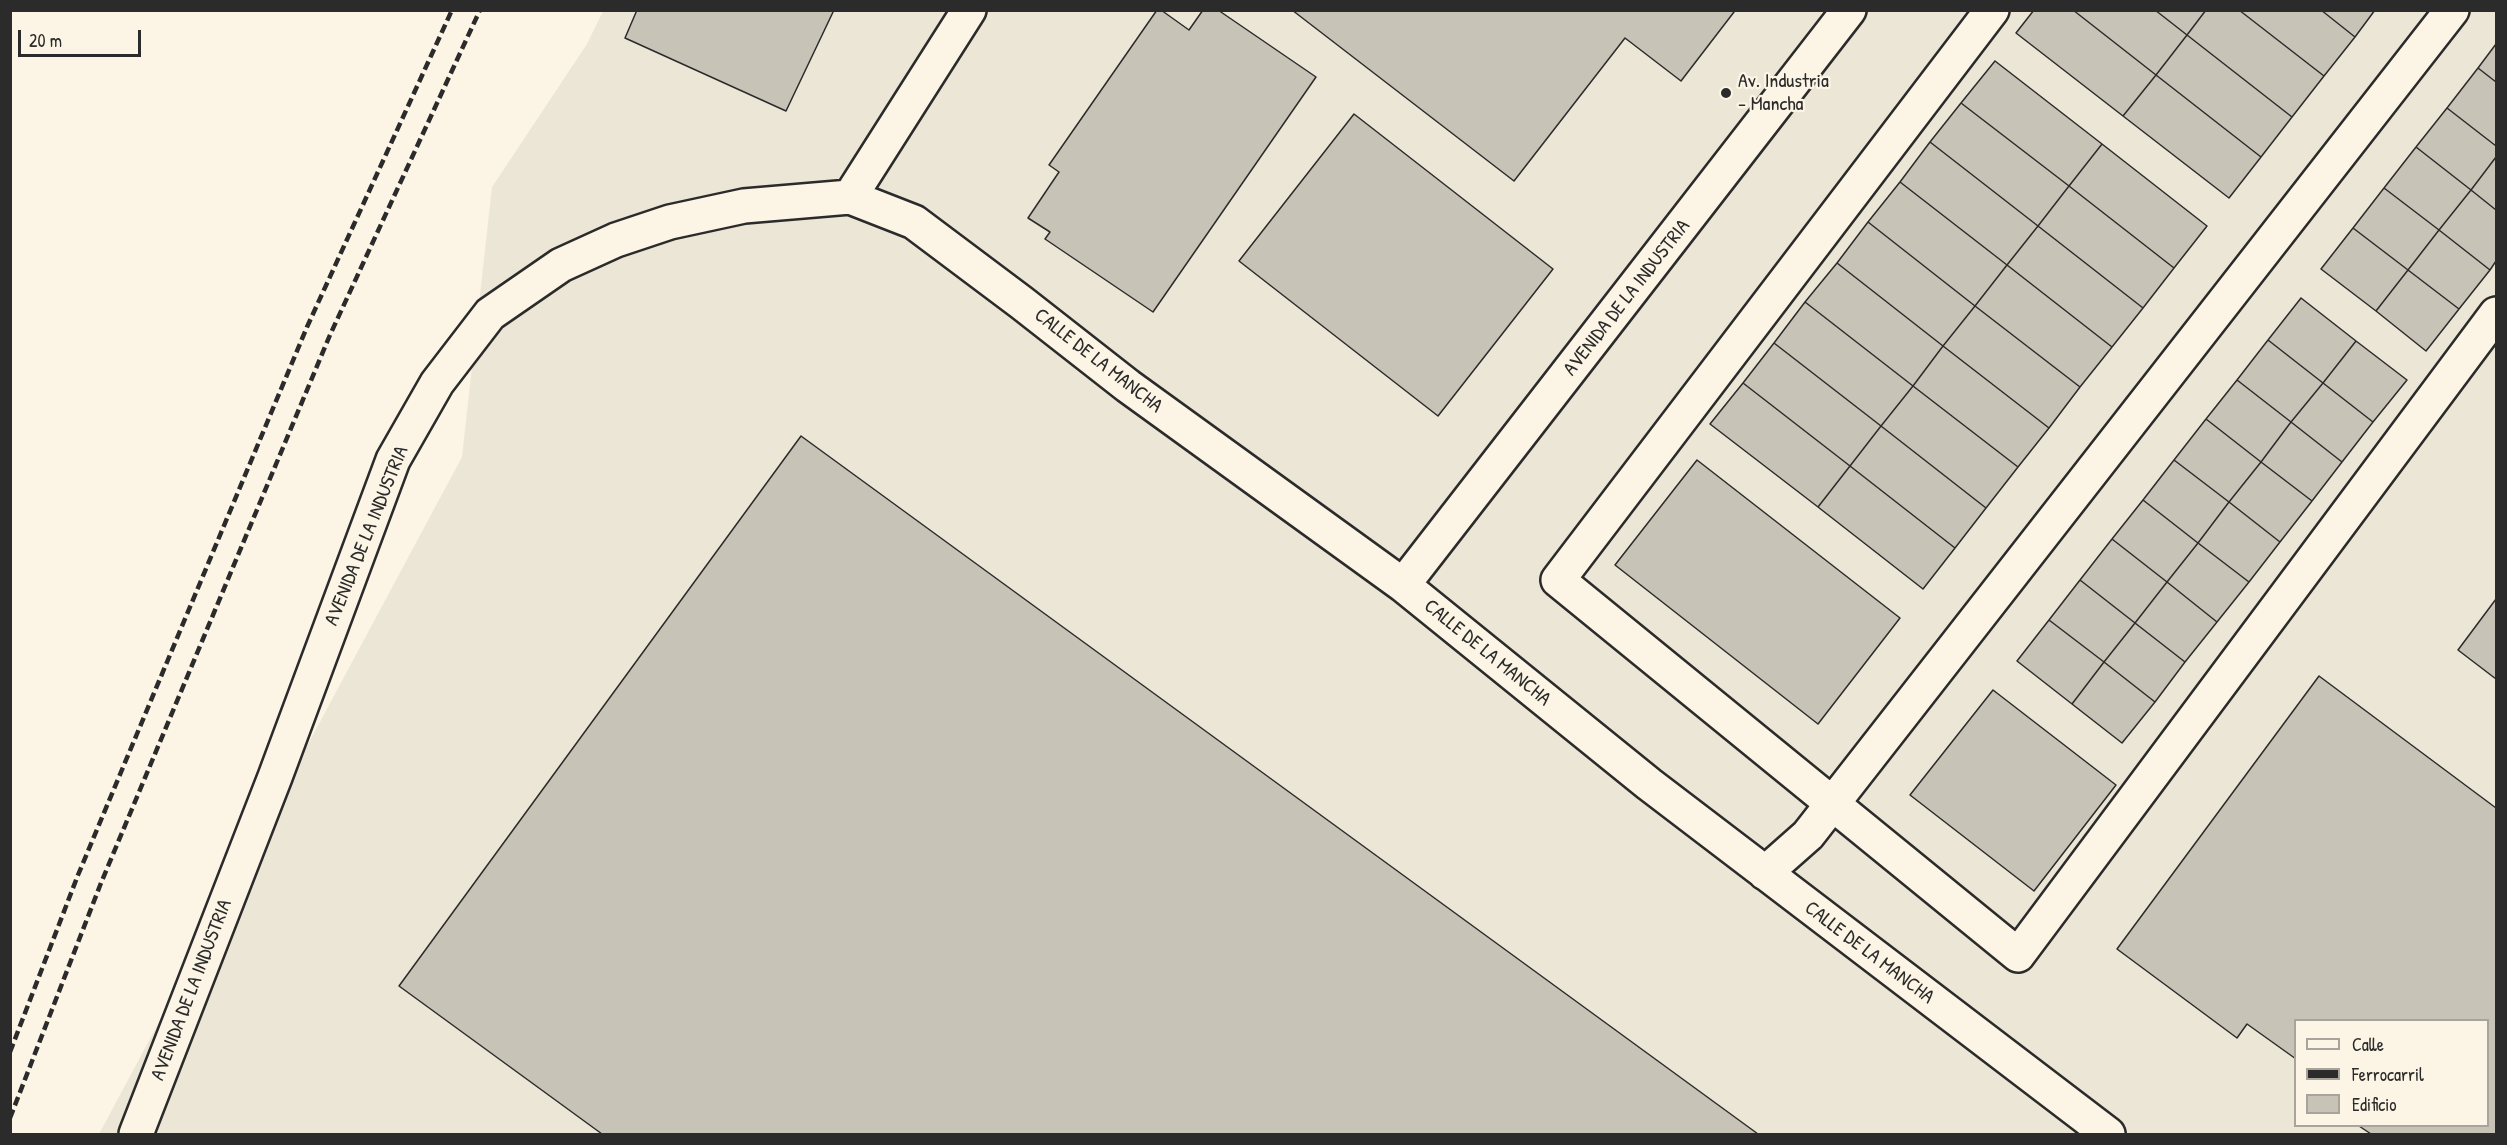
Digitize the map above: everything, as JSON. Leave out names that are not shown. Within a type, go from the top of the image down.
[{"type":"street","points":[[850,197],[969,10]]},
{"type":"street","name":"AVENIDA DE LA INDUSTRIA","points":[[1403,585],[1849,10]]},
{"type":"street","points":[[1992,10],[1558,580],[1831,805],[2018,955],[2496,314]]},
{"type":"street","points":[[1765,873],[1808,835],[2452,10]]},
{"type":"street","name":"CALLE DE LA MANCHA","points":[[850,197],[914,222],[1128,386],[1403,585],[1648,784],[2108,1134]]},
{"type":"street","name":"AVENIDA DE LA INDUSTRIA","points":[[136,1134],[275,777],[393,460],[437,383],[490,314],[561,266],[616,240],[670,222],[744,206],[850,197]]},
{"type":"shaded area","points":[[603,11],[2496,11],[2496,1134],[99,1134],[462,457],[492,187],[587,44]]},
{"type":"building","points":[[637,10],[834,10],[786,111],[625,38]]},
{"type":"building","points":[[1157,10],[1161,10],[1189,30],[1203,10],[1218,10],[1316,77],[1153,312],[1045,239],[1050,232],[1028,218],[1059,172],[1049,165]]},
{"type":"building","points":[[1292,10],[1732,10],[1734,12],[1681,81],[1625,38],[1514,181]]},
{"type":"building","points":[[2034,10],[2073,10],[2156,75],[2123,116],[2016,33]]},
{"type":"building","points":[[2073,10],[2155,10],[2187,35],[2156,75]]},
{"type":"building","points":[[2155,10],[2206,10],[2187,35]]},
{"type":"building","points":[[2206,10],[2239,10],[2324,76],[2292,117],[2187,35]]},
{"type":"building","points":[[2239,10],[2321,10],[2355,37],[2324,76]]},
{"type":"building","points":[[2321,10],[2375,10],[2355,37]]},
{"type":"building","points":[[2187,35],[2292,117],[2261,157],[2156,75]]},
{"type":"building","points":[[2496,44],[2496,82],[2478,68]]},
{"type":"building","points":[[1995,61],[2102,144],[2069,186],[1961,103]]},
{"type":"building","points":[[2478,68],[2496,82],[2496,146],[2447,108]]},
{"type":"building","points":[[2156,75],[2261,157],[2229,198],[2123,116]]},
{"type":"building","points":[[1961,103],[2069,186],[2038,226],[1930,142]]},
{"type":"building","points":[[2447,108],[2496,146],[2496,157],[2471,190],[2416,147]]},
{"type":"building","points":[[1354,114],[1553,269],[1438,416],[1239,261]]},
{"type":"building","points":[[1930,142],[2038,226],[2007,265],[1900,182]]},
{"type":"building","points":[[2102,144],[2207,226],[2174,268],[2069,186]]},
{"type":"building","points":[[2416,147],[2471,190],[2439,230],[2384,188]]},
{"type":"building","points":[[2496,157],[2496,210],[2471,190]]},
{"type":"building","points":[[1900,182],[2007,265],[1975,306],[1868,222]]},
{"type":"building","points":[[2069,186],[2174,268],[2143,308],[2038,226]]},
{"type":"building","points":[[2384,188],[2439,230],[2408,270],[2353,228]]},
{"type":"building","points":[[2471,190],[2496,210],[2496,261],[2490,270],[2439,230]]},
{"type":"building","points":[[1868,222],[1975,306],[1943,346],[1837,263]]},
{"type":"building","points":[[2038,226],[2143,308],[2112,347],[2007,265]]},
{"type":"building","points":[[2353,228],[2408,270],[2376,311],[2321,269]]},
{"type":"building","points":[[2439,230],[2490,270],[2459,309],[2408,270]]},
{"type":"building","points":[[1837,263],[1943,346],[1913,386],[1805,302]]},
{"type":"building","points":[[2007,265],[2112,347],[2080,387],[1975,306]]},
{"type":"building","points":[[2408,270],[2459,309],[2426,351],[2376,311]]},
{"type":"building","points":[[2301,298],[2356,341],[2323,383],[2268,340]]},
{"type":"building","points":[[1805,302],[1913,386],[1881,426],[1774,343]]},
{"type":"building","points":[[1975,306],[2080,387],[2049,428],[1943,346]]},
{"type":"building","points":[[2268,340],[2323,383],[2291,422],[2237,380]]},
{"type":"building","points":[[2356,341],[2407,380],[2373,422],[2323,383]]},
{"type":"building","points":[[1774,343],[1881,426],[1850,466],[1743,383]]},
{"type":"building","points":[[1943,346],[2049,428],[2018,467],[1913,386]]},
{"type":"building","points":[[2237,380],[2291,422],[2261,462],[2206,419]]},
{"type":"building","points":[[1743,383],[1850,466],[1818,507],[1710,424]]},
{"type":"building","points":[[2323,383],[2373,422],[2342,462],[2291,422]]},
{"type":"building","points":[[1913,386],[2018,467],[1986,508],[1881,426]]},
{"type":"building","points":[[2206,419],[2261,462],[2229,502],[2174,460]]},
{"type":"building","points":[[2291,422],[2342,462],[2312,501],[2261,462]]},
{"type":"building","points":[[1881,426],[1986,508],[1955,548],[1850,466]]},
{"type":"building","points":[[801,436],[1758,1134],[602,1134],[399,986]]},
{"type":"building","points":[[1697,460],[1900,618],[1818,724],[1615,565]]},
{"type":"building","points":[[2174,460],[2229,502],[2198,543],[2143,500]]},
{"type":"building","points":[[2261,462],[2312,501],[2280,542],[2229,502]]},
{"type":"building","points":[[1850,466],[1955,548],[1923,589],[1818,507]]},
{"type":"building","points":[[2143,500],[2198,543],[2167,582],[2112,539]]},
{"type":"building","points":[[2229,502],[2280,542],[2249,582],[2198,543]]},
{"type":"building","points":[[2112,539],[2167,582],[2135,623],[2080,580]]},
{"type":"building","points":[[2198,543],[2249,582],[2217,622],[2167,582]]},
{"type":"building","points":[[2080,580],[2135,623],[2104,662],[2049,620]]},
{"type":"building","points":[[2167,582],[2217,622],[2185,662],[2135,623]]},
{"type":"building","points":[[2496,599],[2496,679],[2458,650]]},
{"type":"building","points":[[2049,620],[2104,662],[2072,704],[2017,661]]},
{"type":"building","points":[[2135,623],[2185,662],[2155,702],[2104,662]]},
{"type":"building","points":[[2104,662],[2155,702],[2122,743],[2072,704]]},
{"type":"building","points":[[2319,676],[2496,808],[2496,1134],[2371,1134],[2360,1127],[2489,1127],[2489,1019],[2294,1019],[2294,1058],[2247,1024],[2237,1038],[2117,949]]},
{"type":"building","points":[[1993,690],[2116,785],[2034,891],[1910,795]]},
{"type":"railway","points":[[10,1052],[78,875],[307,327],[452,10]]},
{"type":"railway","points":[[10,1118],[101,883],[330,335],[480,10]]},
{"type":"place","name":"Av. Industria - Mancha","points":[[1726,93]]}]
